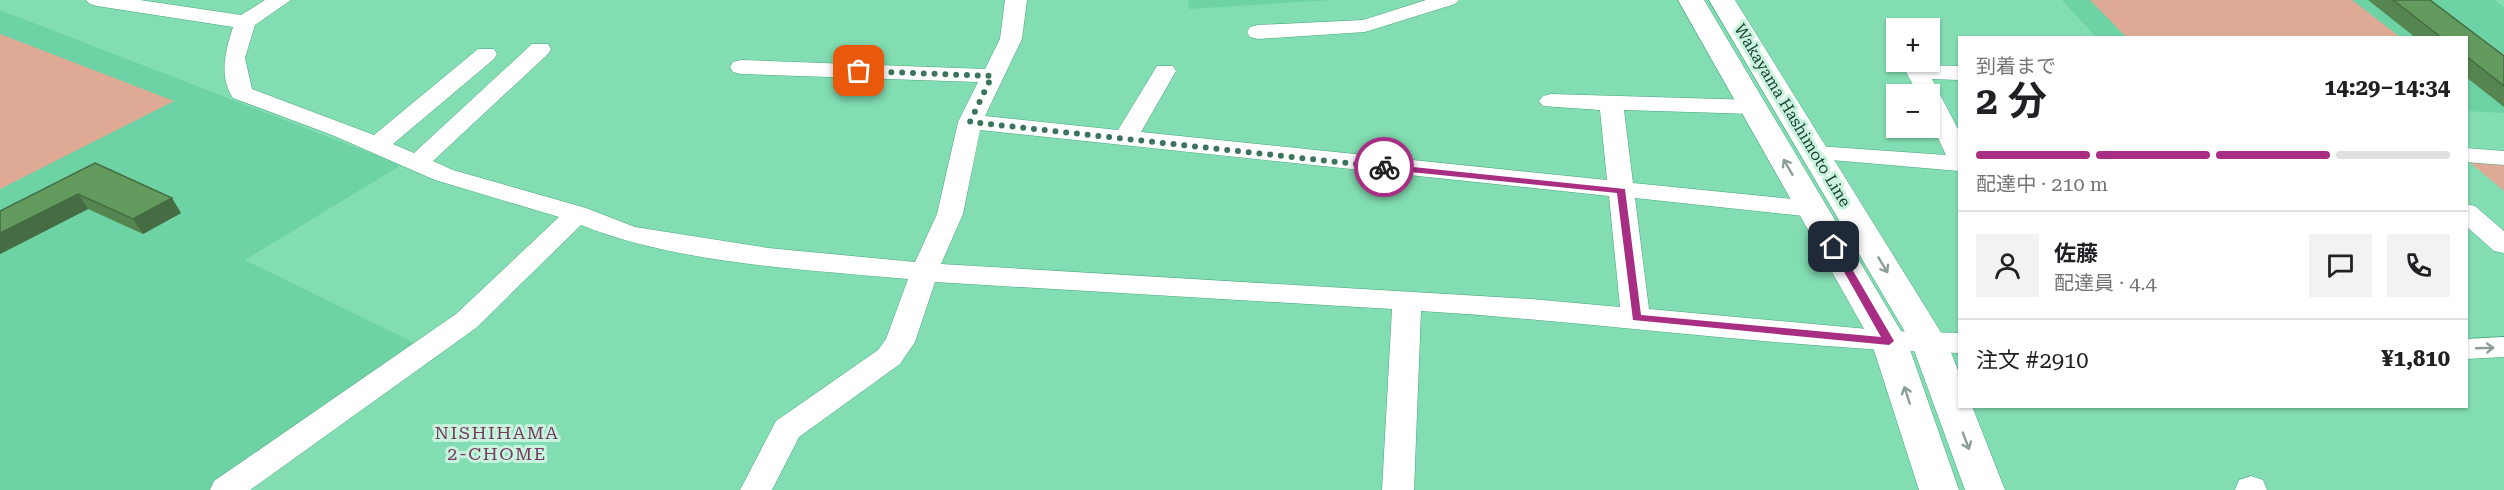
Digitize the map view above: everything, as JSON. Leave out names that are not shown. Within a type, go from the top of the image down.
[{"type":"main road","name":"Wakayama Hashimoto Line","points":[[1691,0],[1889,341],[1939,490]]},
{"type":"main road","name":"Wakayama Hashimoto Line","points":[[1722,0],[1817,153],[1944,343],[1958,393]]},
{"type":"main road","name":"Wakayama Hashimoto Line","points":[[1962,408],[1985,490]]},
{"type":"street","points":[[97,0],[245,22],[280,0]]},
{"type":"street","points":[[756,490],[787,429],[889,357],[900,342],[924,272],[950,213],[970,122],[1011,39],[1016,0]]},
{"type":"street","points":[[1258,32],[1365,26],[1448,0]]},
{"type":"street","points":[[245,22],[234,58],[241,93],[377,145],[444,174],[577,214],[630,235],[768,257],[924,272],[1407,302],[1636,318],[1889,341],[1944,343]]},
{"type":"street","points":[[417,163],[540,49]]},
{"type":"street","points":[[377,145],[486,54]]},
{"type":"street","points":[[741,67],[992,76]]},
{"type":"street","points":[[1125,137],[1165,71]]},
{"type":"street","points":[[1923,84],[1917,72],[1958,73]]},
{"type":"street","points":[[1551,102],[1754,107]]},
{"type":"street","points":[[1611,103],[1636,318]]},
{"type":"street","points":[[1940,117],[1958,153]]},
{"type":"street","points":[[970,122],[1813,209]]},
{"type":"street","points":[[1817,153],[1958,163]]},
{"type":"street","points":[[2468,155],[2504,158]]},
{"type":"street","points":[[226,490],[466,321],[577,214]]},
{"type":"street","points":[[2468,214],[2504,245]]},
{"type":"street","points":[[1398,490],[1407,302]]},
{"type":"street","points":[[2468,349],[2504,347]]},
{"type":"shaded area","points":[[1188,0],[1331,0],[1189,9]]},
{"type":"shaded area","points":[[2062,0],[2494,0],[2504,7],[2504,113],[2468,111],[2468,36],[2095,36]]},
{"type":"shaded area","points":[[2090,0],[2352,0],[2399,36],[2125,36]]},
{"type":"shaded area","points":[[0,10],[401,165],[245,260],[423,347],[220,490],[0,490]]},
{"type":"shaded area","points":[[0,34],[174,101],[0,189]]},
{"type":"shaded area","points":[[2468,160],[2504,163],[2504,191],[2468,161]]},
{"type":"building","points":[[2393,0],[2430,0],[2504,56],[2504,86],[2468,58],[2468,36],[2439,36]]},
{"type":"building","points":[[95,163],[172,198],[133,219],[78,194],[0,233],[0,211]]},
{"type":"way so far","points":[[859,71],[992,76],[970,122],[1125,137],[1384,167]]},
{"type":"district","name":"NISHIHAMA 2-CHOME","points":[[497,443]]},
{"type":"route","points":[[1384,167],[1622,190],[1636,318],[1889,341],[1834,247]]}]
